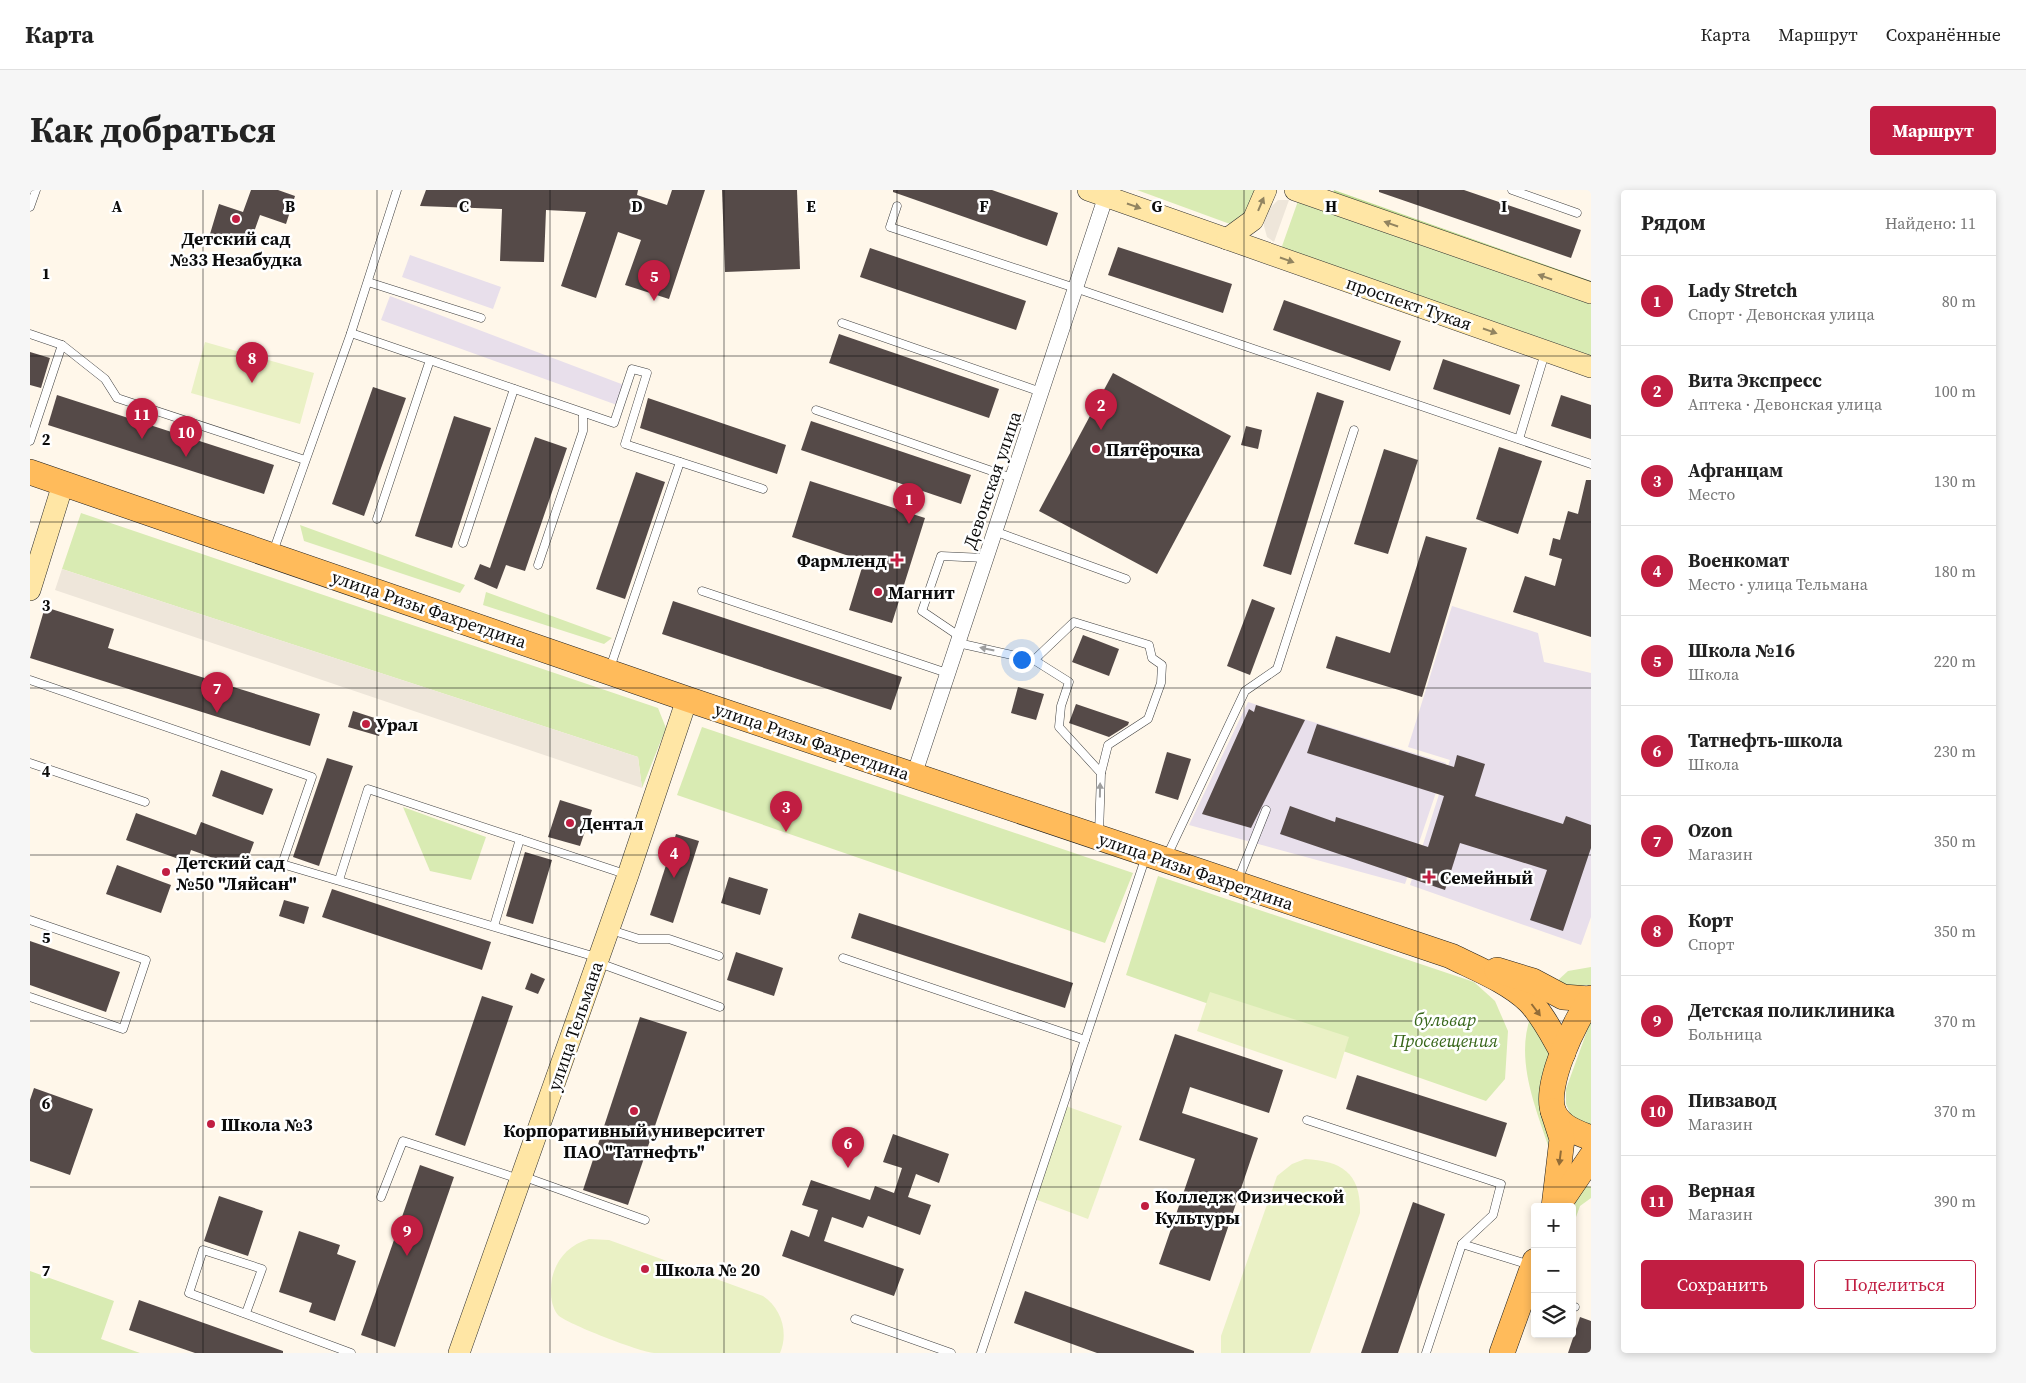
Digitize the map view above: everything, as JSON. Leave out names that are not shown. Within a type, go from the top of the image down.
[{"type":"main road","points":[[1227,239],[1253,220],[1266,190]]},
{"type":"main road","points":[[1294,190],[1591,293]]},
{"type":"main road","name":"проспект Тукая","points":[[1100,192],[1227,239],[1591,367]]},
{"type":"main road","name":"улица Ризы Фахретдина","points":[[30,472],[1156,858],[1451,956],[1496,979],[1529,1001],[1545,1022],[1563,1053]]},
{"type":"main road","points":[[31,585],[63,484]]},
{"type":"main road","name":"улица Тельмана","points":[[459,1353],[628,875],[687,698]]},
{"type":"main road","points":[[1451,956],[1533,982],[1563,996],[1591,998],[1577,1021],[1563,1053],[1554,1082],[1553,1111],[1562,1139],[1556,1203]]},
{"type":"main road","points":[[1553,1111],[1563,1125],[1591,1138]]},
{"type":"main road","points":[[1559,1203],[1591,1157]]},
{"type":"main road","points":[[1502,1353],[1531,1280]]},
{"type":"street","name":"Девонская улица","points":[[914,775],[1075,288],[1100,192]]},
{"type":"lane","points":[[30,207],[36,190]]},
{"type":"lane","points":[[272,555],[304,460],[351,333],[397,190]]},
{"type":"lane","points":[[1512,190],[1577,213]]},
{"type":"lane","points":[[897,206],[890,227],[1591,464]]},
{"type":"lane","points":[[368,282],[481,318]]},
{"type":"lane","points":[[842,323],[1041,392]]},
{"type":"lane","points":[[351,333],[583,414],[614,423],[632,369],[647,373],[625,444],[763,490]]},
{"type":"lane","points":[[30,334],[62,345],[104,379],[117,398],[304,460]]},
{"type":"lane","points":[[30,441],[62,345]]},
{"type":"lane","points":[[1519,439],[1546,351]]},
{"type":"lane","points":[[377,519],[430,360]]},
{"type":"lane","points":[[463,543],[514,389]]},
{"type":"lane","points":[[816,410],[1012,478]]},
{"type":"lane","points":[[538,565],[583,430],[583,414]]},
{"type":"lane","points":[[981,1353],[1085,1040],[1156,858],[1245,691],[1277,670],[1354,430]]},
{"type":"lane","points":[[609,670],[680,462]]},
{"type":"lane","points":[[994,531],[1126,579]]},
{"type":"lane","points":[[985,558],[941,556],[922,611],[958,640],[1034,660],[1068,682],[1061,706],[1058,728],[1101,773]]},
{"type":"lane","points":[[702,591],[947,672]]},
{"type":"lane","points":[[1034,660],[1074,622],[1149,645],[1152,658],[1162,665],[1161,683],[1148,719],[1108,745],[1101,773],[1099,838]]},
{"type":"lane","points":[[30,680],[312,777],[282,864],[494,926],[598,960],[720,1007]]},
{"type":"lane","points":[[30,763],[145,802]]},
{"type":"lane","points":[[340,880],[368,789],[628,875]]},
{"type":"lane","points":[[1237,885],[1266,810]]},
{"type":"lane","points":[[494,926],[520,839]]},
{"type":"lane","points":[[30,920],[146,960],[122,1029],[30,996]]},
{"type":"lane","points":[[609,929],[639,939],[669,939],[719,956]]},
{"type":"lane","points":[[843,958],[1085,1040]]},
{"type":"lane","points":[[1308,1120],[1501,1184],[1493,1215],[1462,1244],[1426,1353]]},
{"type":"lane","points":[[381,1197],[403,1141],[521,1177],[645,1220]]},
{"type":"lane","points":[[1462,1244],[1531,1277]]},
{"type":"lane","points":[[246,1313],[262,1269],[203,1250],[189,1293],[351,1353]]},
{"type":"lane","points":[[855,1319],[951,1353]]},
{"type":"shaded area","points":[[1278,200],[1289,200],[1274,242],[1267,237],[1264,226],[1264,214]]},
{"type":"shaded area","points":[[410,255],[501,287],[493,309],[402,277]]},
{"type":"shaded area","points":[[390,296],[624,385],[617,405],[381,320]]},
{"type":"shaded area","points":[[62,569],[638,757],[642,788],[55,590]]},
{"type":"shaded area","points":[[1452,606],[1538,633],[1544,662],[1591,673],[1591,917],[1581,945],[1410,885],[1450,760],[1408,747]]},
{"type":"shaded area","points":[[1248,702],[1446,763],[1405,884],[1189,825]]},
{"type":"green space","points":[[1137,190],[1254,190],[1259,192],[1248,211],[1230,224]]},
{"type":"green space","points":[[1334,190],[1591,281],[1591,289],[1332,196]]},
{"type":"green space","points":[[1298,201],[1591,304],[1591,358],[1281,249]]},
{"type":"green space","points":[[205,342],[314,373],[300,424],[191,393]]},
{"type":"green space","points":[[81,513],[658,708],[666,728],[642,788],[638,757],[62,569]]},
{"type":"green space","points":[[300,525],[465,585],[460,593],[304,541]]},
{"type":"green space","points":[[486,592],[612,638],[604,644],[483,605]]},
{"type":"green space","points":[[702,727],[1133,873],[1105,943],[677,795]]},
{"type":"green space","points":[[403,807],[486,837],[471,880],[430,871]]},
{"type":"green space","name":"бульвар Просвещения","points":[[1158,876],[1474,982],[1495,1001],[1508,1031],[1505,1079],[1486,1101],[1126,975]]},
{"type":"green space","points":[[1591,967],[1591,985],[1574,986],[1555,983],[1568,971]]},
{"type":"green space","points":[[1210,992],[1349,1037],[1336,1079],[1197,1031]]},
{"type":"green space","points":[[1532,1013],[1552,1060],[1547,1118],[1549,1148],[1528,1081],[1525,1047]]},
{"type":"green space","points":[[1591,1020],[1591,1125],[1573,1120],[1566,1104],[1566,1089]]},
{"type":"green space","points":[[1063,1105],[1122,1126],[1088,1219],[1032,1198]]},
{"type":"green space","points":[[1305,1159],[1318,1160],[1339,1166],[1347,1172],[1357,1188],[1360,1213],[1310,1353],[1221,1353],[1221,1336],[1277,1176],[1292,1164]]},
{"type":"green space","points":[[1582,1185],[1591,1187],[1591,1198],[1580,1206],[1576,1217],[1575,1203]]},
{"type":"green space","points":[[589,1239],[609,1240],[763,1296],[775,1307],[782,1321],[784,1337],[780,1353],[654,1353],[604,1337],[564,1319],[555,1311],[552,1302],[551,1287],[554,1271],[565,1253],[575,1245]]},
{"type":"green space","points":[[30,1271],[114,1301],[101,1339],[140,1353],[30,1353]]},
{"type":"building","name":"Детский сад №33 Незабудка","points":[[251,190],[278,190],[295,196],[286,224],[260,215],[249,246],[210,234],[219,204],[243,212]]},
{"type":"building","points":[[426,190],[638,190],[637,195],[667,205],[672,190],[705,190],[669,299],[625,285],[641,240],[618,232],[596,298],[561,286],[586,212],[546,210],[544,262],[500,261],[502,209],[420,206]]},
{"type":"building","points":[[722,190],[797,190],[800,269],[725,272]]},
{"type":"building","points":[[893,190],[992,190],[1058,213],[1047,246],[893,192]]},
{"type":"building","points":[[1379,190],[1464,190],[1581,230],[1571,258],[1379,192]]},
{"type":"building","points":[[1118,247],[1232,284],[1223,313],[1108,275]]},
{"type":"building","points":[[870,248],[1026,301],[1016,330],[860,277]]},
{"type":"building","points":[[1284,300],[1401,341],[1390,371],[1273,330]]},
{"type":"building","points":[[839,334],[999,389],[989,418],[829,363]]},
{"type":"building","points":[[30,352],[50,358],[41,388],[30,385]]},
{"type":"building","points":[[1443,359],[1520,385],[1510,415],[1433,389]]},
{"type":"building","points":[[1113,373],[1231,436],[1157,574],[1039,511]]},
{"type":"building","points":[[373,387],[406,398],[364,516],[332,504]]},
{"type":"building","points":[[1317,392],[1344,401],[1291,575],[1263,566]]},
{"type":"building","points":[[57,395],[274,465],[264,494],[48,425]]},
{"type":"building","points":[[1561,395],[1591,405],[1591,439],[1551,426]]},
{"type":"building","points":[[648,398],[786,445],[777,474],[640,428]]},
{"type":"building","points":[[454,416],[491,428],[452,548],[415,536]]},
{"type":"building","points":[[811,421],[971,475],[961,504],[801,450]]},
{"type":"building","points":[[1246,426],[1262,430],[1258,449],[1241,445]]},
{"type":"building","points":[[535,437],[567,448],[525,571],[506,565],[497,589],[474,579],[480,564],[490,568]]},
{"type":"building","points":[[1499,447],[1542,461],[1518,534],[1476,519]]},
{"type":"building","points":[[1384,449],[1418,460],[1388,554],[1354,544]]},
{"type":"building","points":[[636,472],[665,482],[625,599],[596,589]]},
{"type":"building","points":[[1586,480],[1591,480],[1591,637],[1513,612],[1525,576],[1555,586],[1562,559],[1549,555],[1553,538],[1560,540],[1568,511],[1578,514]]},
{"type":"building","points":[[810,481],[925,518],[892,623],[849,610],[864,561],[792,537]]},
{"type":"building","points":[[1426,536],[1467,548],[1422,697],[1326,668],[1336,636],[1390,653]]},
{"type":"building","points":[[1252,599],[1275,608],[1250,675],[1227,666]]},
{"type":"building","points":[[673,601],[902,677],[891,710],[662,634]]},
{"type":"building","points":[[45,607],[114,629],[108,648],[320,714],[310,746],[30,658]]},
{"type":"building","points":[[1083,635],[1119,649],[1109,676],[1072,662]]},
{"type":"building","points":[[1018,687],[1044,694],[1036,720],[1011,713]]},
{"type":"building","points":[[1076,704],[1129,722],[1128,725],[1109,737],[1069,723]]},
{"type":"building","points":[[1256,705],[1305,720],[1251,828],[1202,814],[1249,709],[1254,712]]},
{"type":"building","name":"Урал","points":[[353,711],[384,721],[379,736],[348,727]]},
{"type":"building","points":[[1317,724],[1454,767],[1457,755],[1485,764],[1475,796],[1563,824],[1566,816],[1591,825],[1591,848],[1563,931],[1530,920],[1547,870],[1460,843],[1445,890],[1280,834],[1290,806],[1335,822],[1336,817],[1428,847],[1444,796],[1307,753]]},
{"type":"building","points":[[1167,752],[1191,759],[1178,800],[1155,793]]},
{"type":"building","points":[[327,758],[353,766],[319,866],[293,857]]},
{"type":"building","points":[[221,770],[273,789],[263,815],[212,796]]},
{"type":"building","name":"Дентал","points":[[560,800],[592,810],[580,846],[548,837]]},
{"type":"building","points":[[136,813],[196,835],[201,822],[254,842],[244,869],[191,850],[187,862],[126,840]]},
{"type":"building","points":[[676,834],[699,841],[673,923],[650,915]]},
{"type":"building","points":[[525,852],[552,860],[533,924],[506,916]]},
{"type":"building","points":[[117,865],[171,885],[161,913],[106,894]]},
{"type":"building","points":[[729,877],[768,889],[760,915],[721,903]]},
{"type":"building","points":[[332,889],[491,942],[482,970],[322,917]]},
{"type":"building","points":[[284,900],[309,907],[304,924],[279,916]]},
{"type":"building","points":[[859,913],[1073,983],[1065,1008],[851,938]]},
{"type":"building","points":[[30,941],[120,972],[106,1012],[30,985]]},
{"type":"building","points":[[736,952],[783,968],[774,996],[727,980]]},
{"type":"building","points":[[531,973],[545,979],[538,994],[525,989]]},
{"type":"building","points":[[482,996],[513,1006],[465,1146],[435,1135]]},
{"type":"building","name":"Корпоративный университет ПАО \"Татнефть\"","points":[[640,1017],[687,1032],[628,1205],[583,1190]]},
{"type":"building","points":[[1175,1034],[1283,1070],[1269,1113],[1190,1087],[1182,1113],[1258,1138],[1210,1281],[1159,1264],[1195,1159],[1139,1140]]},
{"type":"building","points":[[1357,1075],[1507,1123],[1496,1157],[1346,1109]]},
{"type":"building","points":[[34,1088],[93,1109],[70,1175],[30,1161],[30,1100]]},
{"type":"building","points":[[893,1134],[949,1154],[939,1183],[916,1174],[908,1197],[931,1205],[920,1235],[868,1216],[863,1228],[832,1217],[824,1241],[904,1269],[894,1296],[782,1256],[791,1230],[809,1237],[818,1210],[802,1205],[811,1180],[870,1200],[875,1186],[894,1193],[902,1168],[883,1162]]},
{"type":"building","points":[[420,1165],[454,1177],[395,1347],[361,1335]]},
{"type":"building","points":[[219,1196],[263,1211],[248,1256],[204,1241]]},
{"type":"building","points":[[1413,1202],[1445,1214],[1398,1353],[1361,1353]]},
{"type":"building","points":[[299,1231],[340,1245],[337,1254],[356,1261],[335,1321],[309,1312],[312,1303],[279,1292]]},
{"type":"building","points":[[1025,1291],[1194,1351],[1194,1353],[1097,1353],[1014,1323]]},
{"type":"building","points":[[139,1300],[283,1351],[283,1353],[195,1353],[129,1330]]},
{"type":"building","points":[[1580,1317],[1591,1321],[1591,1353],[1568,1353],[1573,1338],[1576,1338],[1576,1329]]},
{"type":"place","name":"Детский сад №33 Незабудка","points":[[236,219]]},
{"type":"place","name":"Школа №16","points":[[654,301]]},
{"type":"place","name":"Корт","points":[[252,383]]},
{"type":"place","name":"Вита Экспресс","points":[[1101,430]]},
{"type":"place","name":"Верная","points":[[142,439]]},
{"type":"place","name":"Пятёрочка","points":[[1096,449]]},
{"type":"place","name":"Пивзавод","points":[[186,457]]},
{"type":"place","name":"Lady Stretch","points":[[909,524]]},
{"type":"place","name":"Фармленд","points":[[897,560]]},
{"type":"place","name":"Магнит","points":[[878,592]]},
{"type":"place","name":"Ozon","points":[[217,713]]},
{"type":"place","name":"Урал","points":[[366,724]]},
{"type":"place","name":"Дентал","points":[[570,823]]},
{"type":"place","name":"Афганцам","points":[[786,832]]},
{"type":"place","name":"Детский сад №50 \"Ляйсан\"","points":[[166,872]]},
{"type":"place","name":"Семейный","points":[[1429,877]]},
{"type":"place","name":"Военкомат","points":[[674,878]]},
{"type":"place","name":"Корпоративный университет ПАО \"Татнефть\"","points":[[634,1111]]},
{"type":"place","name":"Школа №3","points":[[211,1124]]},
{"type":"place","name":"Татнефть-школа","points":[[848,1168]]},
{"type":"place","name":"Колледж Физической Культуры","points":[[1145,1206]]},
{"type":"place","name":"Детская поликлиника","points":[[407,1256]]},
{"type":"place","name":"Школа № 20","points":[[645,1269]]}]
